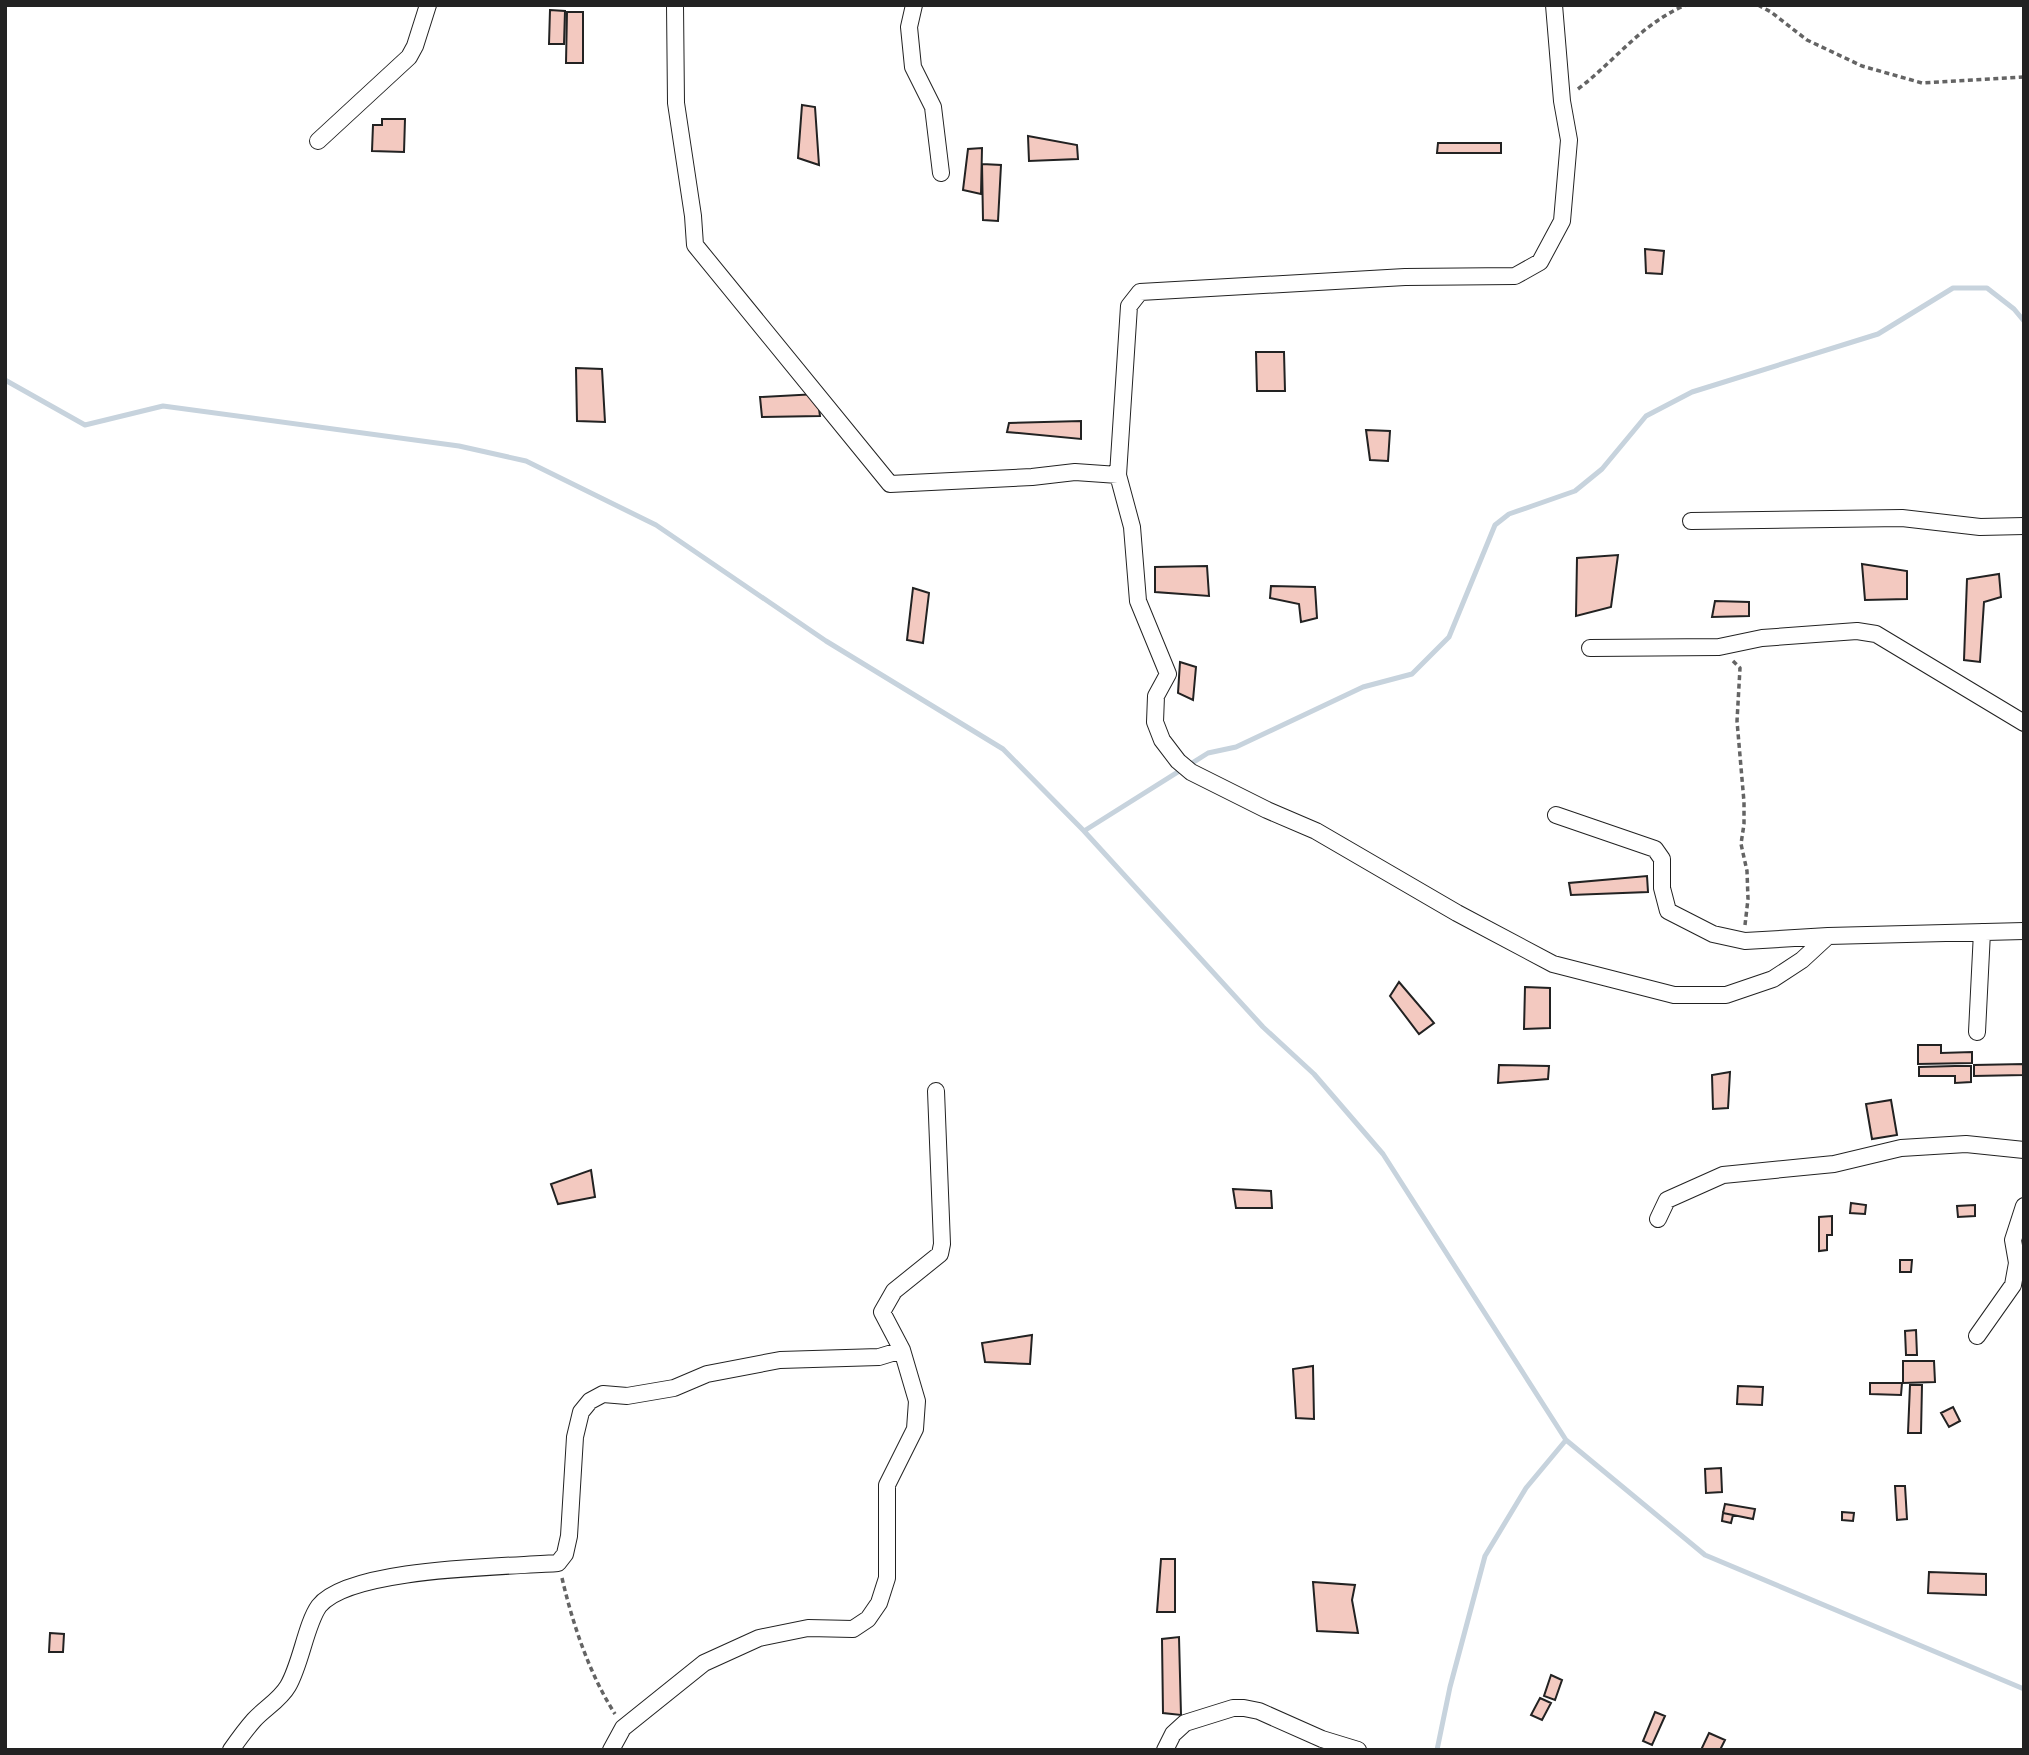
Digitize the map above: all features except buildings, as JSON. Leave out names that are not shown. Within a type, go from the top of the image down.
[{"type":"street","points":[[318,141],[409,57],[428,5]]},
{"type":"street","points":[[675,5],[676,103],[695,245],[890,484],[1032,478],[1075,472],[1118,475]]},
{"type":"street","points":[[914,5],[909,27],[912,67],[933,107],[941,173]]},
{"type":"street","points":[[1554,5],[1562,101],[1569,139],[1562,221],[1540,262],[1516,276],[1405,278],[1140,292],[1129,306],[1118,475],[1132,527],[1138,601],[1168,674],[1156,696],[1155,722],[1162,740],[1178,761],[1191,772],[1316,831],[1457,914],[1553,964],[1674,995],[1726,995],[1773,979],[1802,960],[1828,936]]},
{"type":"street","points":[[1691,521],[1902,519],[1980,527],[2024,526]]},
{"type":"street","points":[[1590,649],[1719,646],[1762,639],[1857,631],[1876,634],[2024,723]]},
{"type":"street","points":[[1556,815],[1655,849],[1661,859],[1662,888],[1668,911],[1713,933],[1745,942],[1828,936],[2024,931]]},
{"type":"street","points":[[1977,1032],[1982,932]]},
{"type":"street","points":[[611,1750],[624,1728],[704,1663],[759,1637],[808,1629],[853,1629],[868,1619],[878,1603],[887,1578],[887,1485],[915,1429],[917,1401],[902,1350],[881,1312],[894,1292],[940,1254],[942,1244],[936,1091]]},
{"type":"street","points":[[1658,1219],[1667,1200],[1723,1175],[1834,1164],[1923,1145],[1966,1144],[2024,1150]]},
{"type":"street","points":[[1977,1336],[2013,1285],[2017,1264],[2013,1240],[2024,1206]]},
{"type":"street","points":[[231,1750],[254,1720],[286,1690],[318,1607],[334,1593],[361,1582],[419,1573],[558,1563],[565,1554],[569,1536],[575,1437],[581,1412],[590,1401],[603,1394],[627,1396],[674,1388],[707,1374],[780,1360],[879,1357],[902,1350]]},
{"type":"street","points":[[1165,1750],[1172,1734],[1185,1723],[1233,1708],[1244,1708],[1259,1711],[1322,1739],[1358,1750]]},
{"type":"path","points":[[1562,101],[1647,28],[1686,5]]},
{"type":"path","points":[[1758,5],[1807,40],[1862,66],[1922,83],[2024,77]]},
{"type":"path","points":[[1719,646],[1740,668],[1737,722],[1744,802],[1741,844],[1747,871],[1745,942]]},
{"type":"path","points":[[558,1563],[578,1636],[605,1699],[624,1728]]},
{"type":"waterway","points":[[1084,831],[1208,753],[1236,747],[1363,687],[1412,674],[1449,637],[1495,525],[1509,514],[1575,491],[1602,469],[1646,416],[1692,392],[1878,334],[1953,288],[1987,288],[2014,309],[2024,321]]},
{"type":"waterway","points":[[5,380],[85,425],[163,406],[459,446],[526,461],[656,525],[826,641],[1003,749],[1084,831],[1263,1027],[1314,1074],[1383,1154],[1566,1440],[1705,1555],[2024,1689]]},
{"type":"waterway","points":[[1437,1750],[1450,1687],[1485,1556],[1526,1488],[1566,1440]]}]
